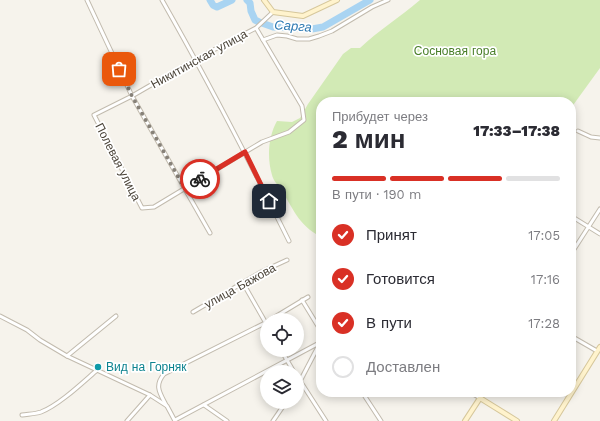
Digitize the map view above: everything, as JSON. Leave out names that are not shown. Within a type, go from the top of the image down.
[{"type":"street","points":[[87,0],[132,96],[210,233]]},
{"type":"street","points":[[162,0],[196,59],[245,152],[289,241]]},
{"type":"street","points":[[264,0],[273,12],[303,16],[337,0]]},
{"type":"street","name":"Никитинская улица","points":[[263,40],[278,35],[297,39],[308,39],[319,36],[332,31],[372,7],[388,0]]},
{"type":"street","name":"Никитинская улица","points":[[94,115],[132,96],[196,59],[256,28],[273,12]]},
{"type":"street","points":[[185,189],[262,142],[296,128],[304,120],[302,106],[256,28]]},
{"type":"street","name":"Полевая улица","points":[[94,115],[142,208],[154,207],[185,189]]},
{"type":"street","points":[[578,131],[591,137],[600,138]]},
{"type":"street","points":[[576,246],[600,209]]},
{"type":"street","points":[[576,219],[600,234]]},
{"type":"street","name":"улица Бажова","points":[[193,312],[261,272],[287,260]]},
{"type":"street","points":[[243,283],[261,313]]},
{"type":"street","points":[[281,313],[308,297]]},
{"type":"street","points":[[302,300],[316,323]]},
{"type":"street","points":[[0,316],[27,330],[40,340],[67,356],[150,395],[167,406]]},
{"type":"street","points":[[67,356],[116,316]]},
{"type":"street","points":[[260,326],[164,374],[160,379],[158,389],[175,421],[316,345]]},
{"type":"street","points":[[576,339],[597,351]]},
{"type":"street","points":[[576,385],[600,347]]},
{"type":"street","points":[[304,374],[316,351]]},
{"type":"street","points":[[285,357],[290,365]]},
{"type":"street","points":[[22,415],[41,412],[55,404],[73,391],[97,370]]},
{"type":"street","points":[[304,388],[326,421]]},
{"type":"street","points":[[127,421],[150,395]]},
{"type":"street","points":[[365,397],[381,421]]},
{"type":"street","points":[[554,421],[569,397]]},
{"type":"street","points":[[465,421],[480,398],[517,421]]},
{"type":"street","points":[[204,405],[227,421]]},
{"type":"street","points":[[273,421],[281,409]]},
{"type":"green space","name":"Сосновая гора","points":[[420,0],[600,0],[600,68],[576,101],[576,97],[316,97],[316,234],[306,227],[297,216],[273,179],[269,162],[269,148],[274,127],[277,121],[292,122],[300,118],[343,54],[351,48],[360,48]]},
{"type":"waterway","name":"Сарга","points":[[210,0],[213,5],[217,7],[232,0]]},
{"type":"waterway","name":"Сарга","points":[[247,0],[250,3],[251,11],[255,20],[259,22],[273,27],[312,29],[323,27],[370,0]]},
{"type":"way so far","points":[[119,69],[132,96],[185,189],[200,179]]},
{"type":"place","name":"Вид на Горняк","points":[[98,367]]},
{"type":"route","points":[[200,179],[245,152],[269,201]]}]
